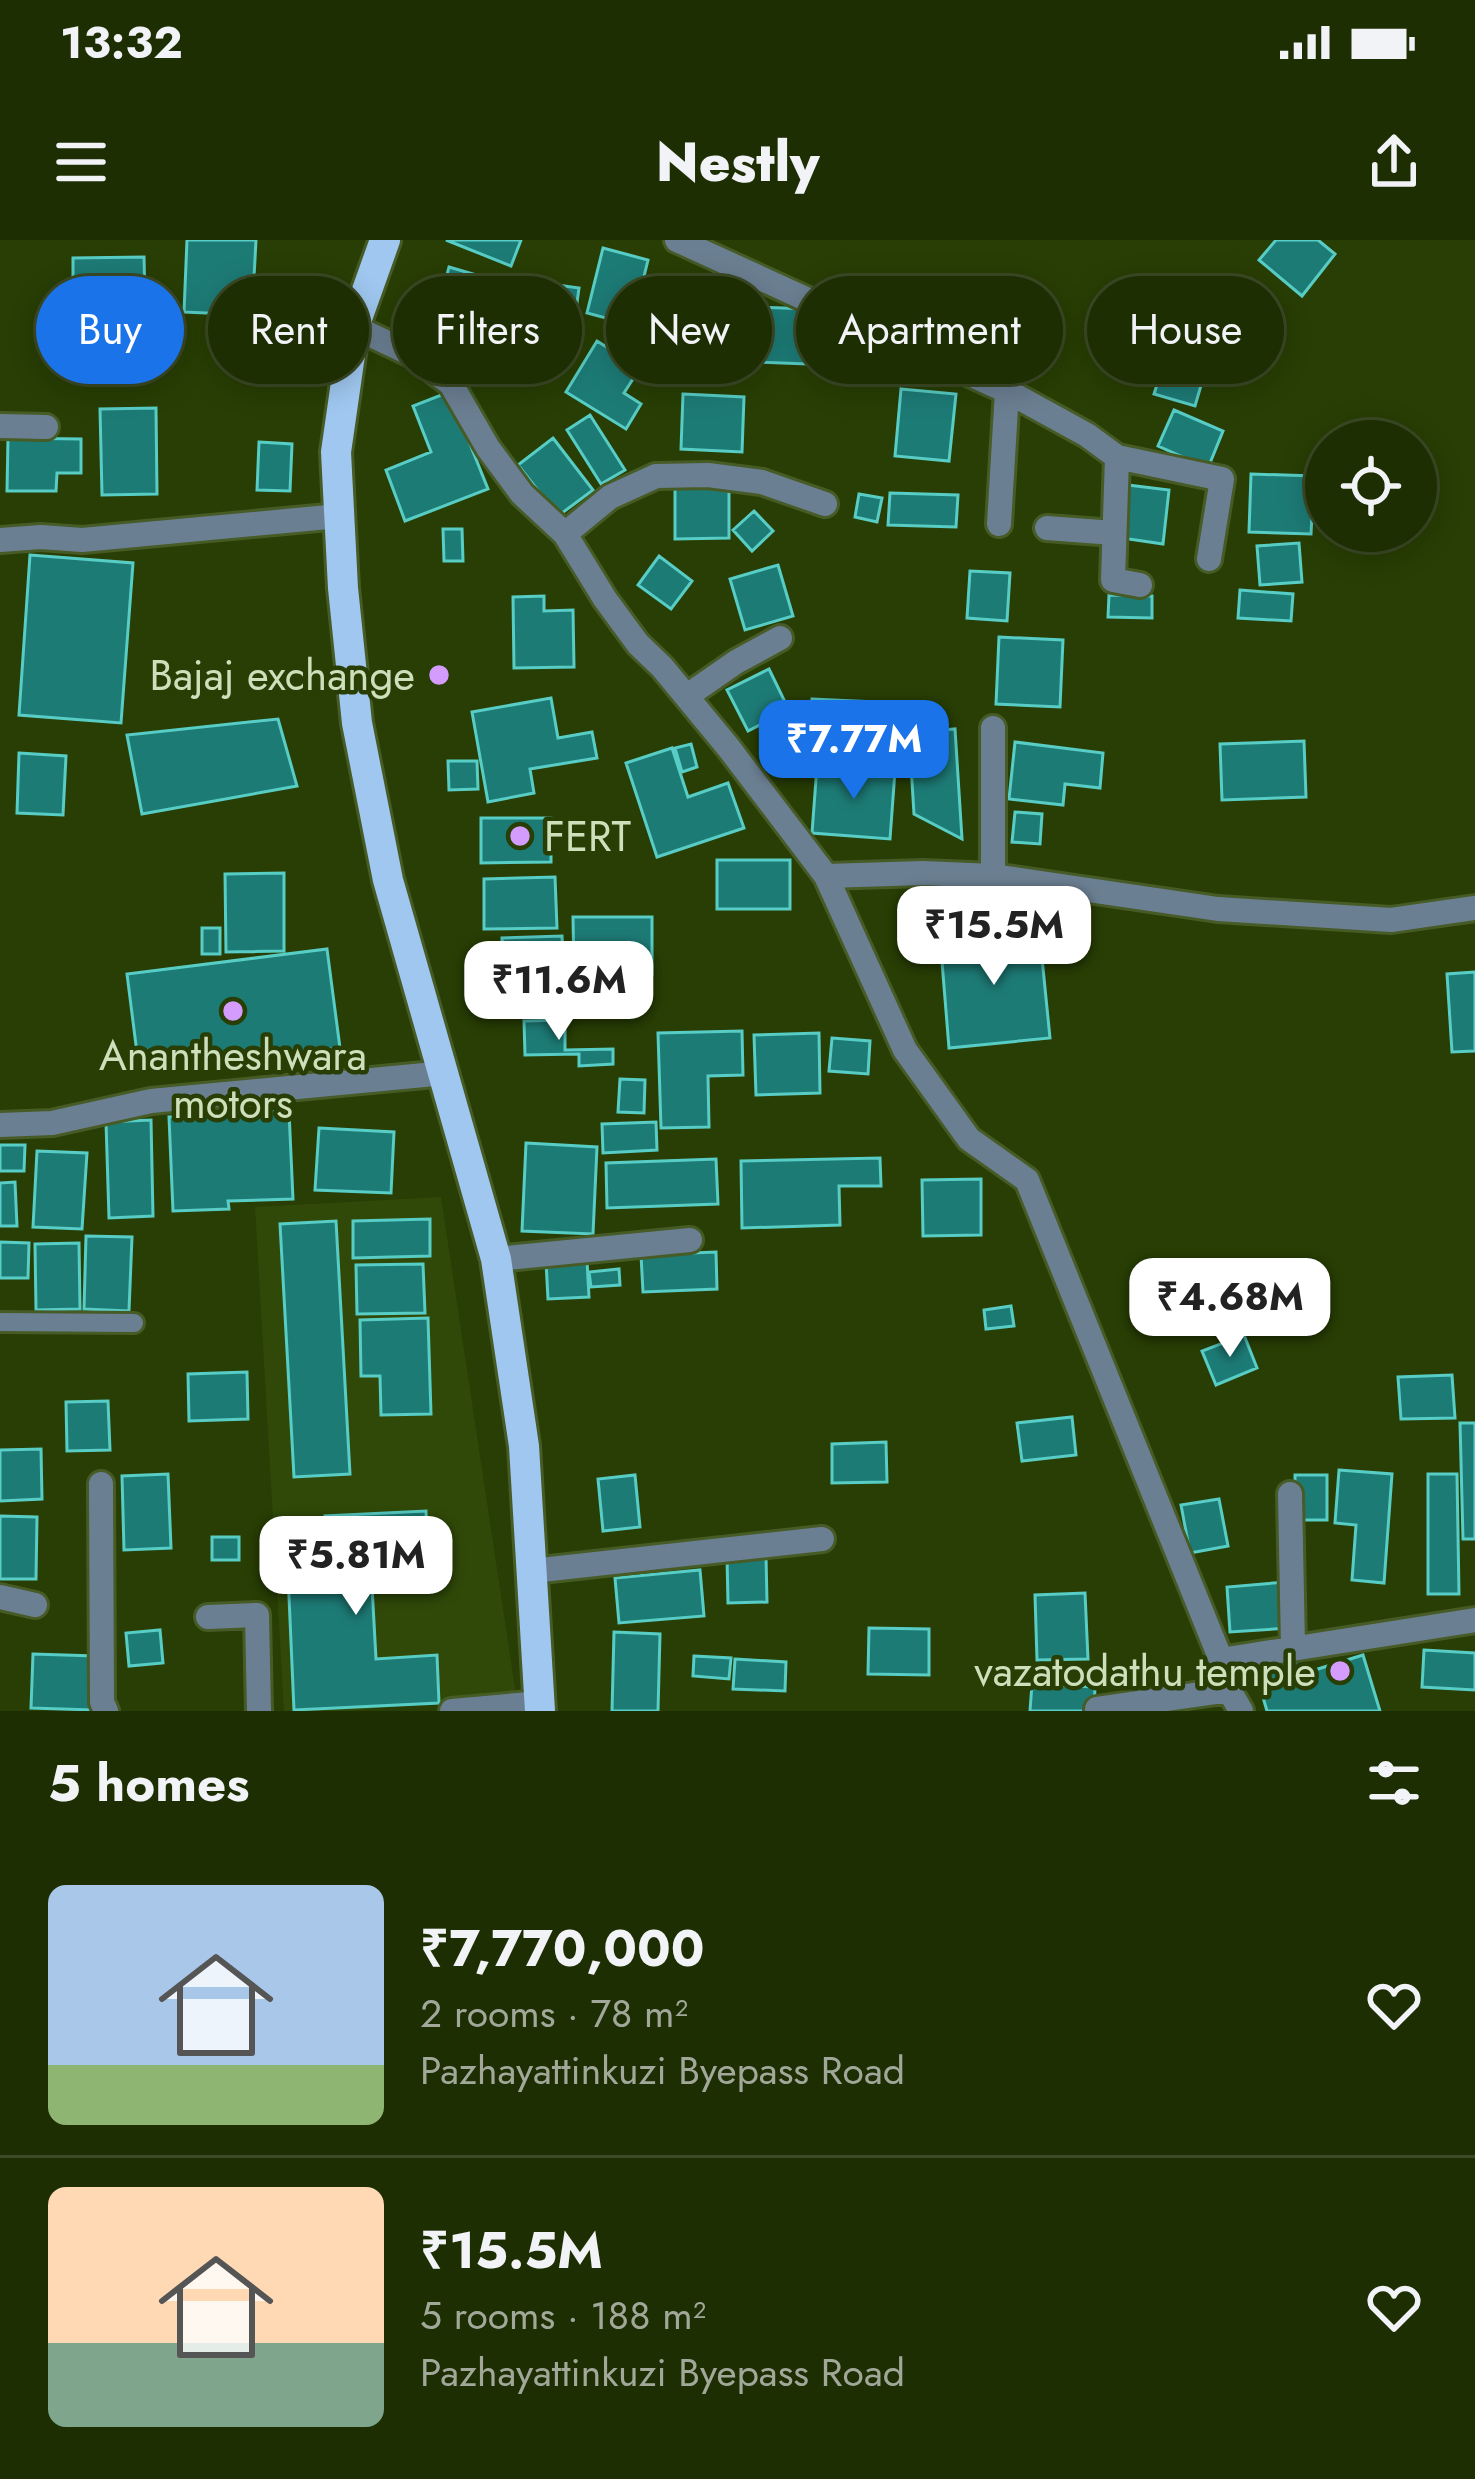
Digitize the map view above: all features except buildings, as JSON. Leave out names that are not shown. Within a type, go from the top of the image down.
[{"type":"main road","points":[[369,286],[386,240]]},
{"type":"main road","points":[[346,384],[336,452],[357,723],[388,880],[496,1259],[524,1446],[540,1707]]},
{"type":"street","points":[[676,240],[1007,391],[1088,435],[1117,457],[1222,479],[1209,559]]},
{"type":"street","points":[[369,334],[411,355],[451,384],[488,448],[522,494],[565,533],[638,644],[728,746],[826,876],[905,1050],[970,1139],[1027,1180],[1235,1701],[1097,1709]]},
{"type":"street","points":[[998,524],[1007,391]]},
{"type":"street","points":[[0,426],[46,428]]},
{"type":"street","points":[[1117,457],[1113,580],[1140,585]]},
{"type":"street","points":[[565,533],[610,497],[656,476],[708,475],[762,482],[825,504]]},
{"type":"street","points":[[0,540],[82,540],[339,516]]},
{"type":"street","points":[[1047,528],[1114,533]]},
{"type":"street","points":[[687,697],[780,638]]},
{"type":"street","points":[[993,728],[993,876]]},
{"type":"street","points":[[826,876],[993,876],[1239,911],[1391,920],[1475,908]]},
{"type":"street","points":[[0,1125],[52,1123],[151,1101],[445,1073]]},
{"type":"street","points":[[496,1259],[690,1240]]},
{"type":"street","points":[[100,1484],[102,1702],[106,1711]]},
{"type":"street","points":[[1290,1494],[1293,1647]]},
{"type":"street","points":[[532,1571],[822,1539]]},
{"type":"street","points":[[0,1598],[35,1605]]},
{"type":"street","points":[[208,1617],[257,1615],[259,1711]]},
{"type":"street","points":[[1221,1660],[1475,1620]]},
{"type":"street","points":[[452,1711],[540,1707]]},
{"type":"lane","points":[[0,1322],[134,1322]]},
{"type":"shaded area","points":[[441,1197],[516,1695],[349,1711],[284,1711],[255,1207]]},
{"type":"place","name":"Bajaj exchange","points":[[439,675]]},
{"type":"place","name":"FERT","points":[[520,836]]},
{"type":"place","name":"Anantheshwara motors","points":[[233,1011]]},
{"type":"place","name":"vazatodathu temple","points":[[1340,1671]]}]
